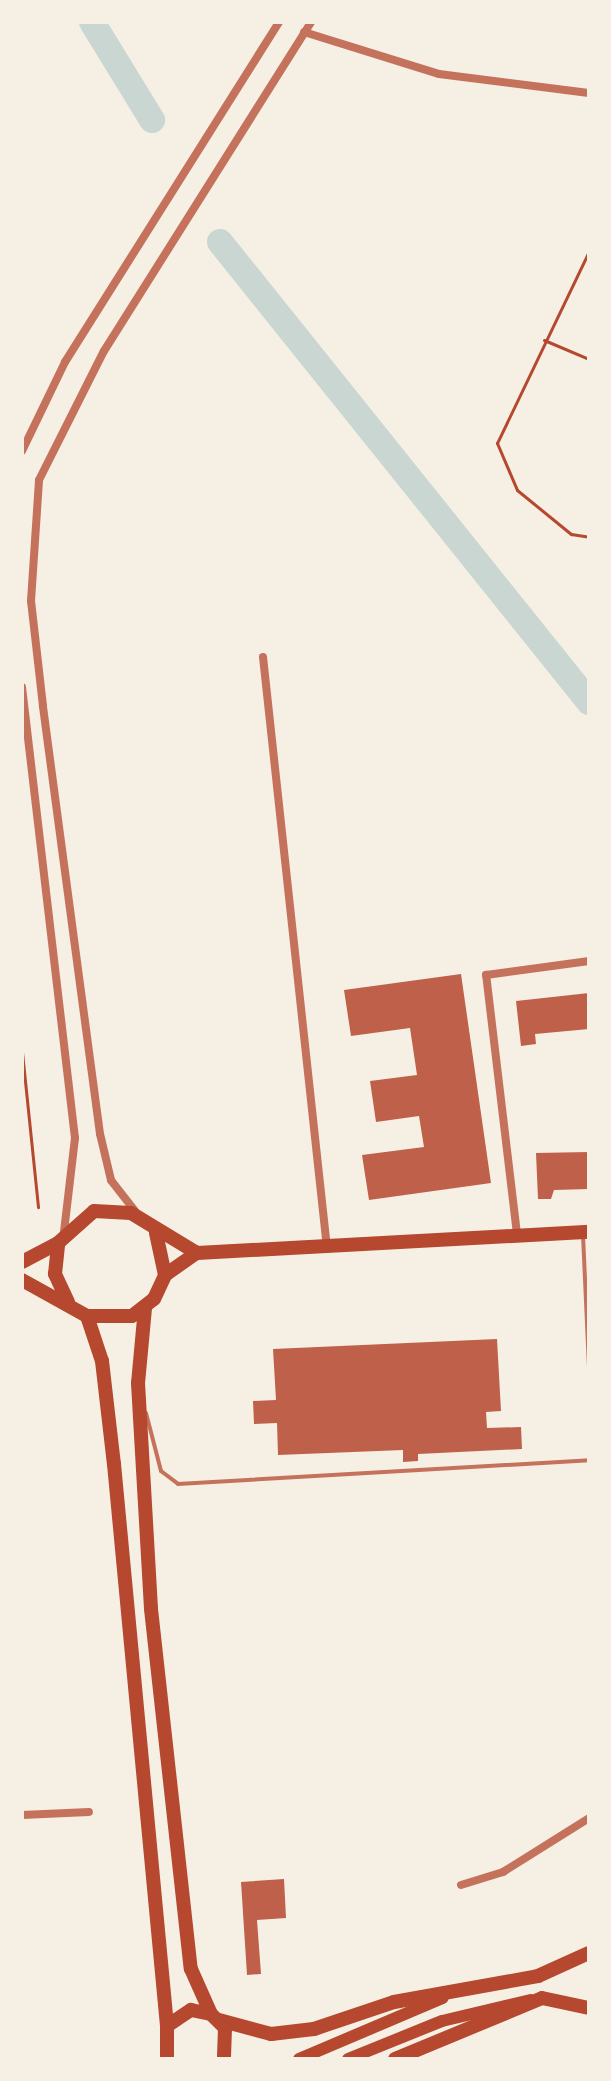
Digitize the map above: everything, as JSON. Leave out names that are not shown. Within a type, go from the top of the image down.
[{"type":"main road","points":[[22,1262],[94,1211],[113,1209],[197,1253],[586,1232]]},
{"type":"main road","points":[[150,1226],[165,1275]]},
{"type":"main road","points":[[61,1237],[55,1274],[68,1302]]},
{"type":"main road","points":[[197,1253],[165,1275],[145,1308],[138,1383],[151,1609],[191,1969],[228,2036],[224,2059]]},
{"type":"main road","points":[[22,1280],[68,1302],[87,1316],[117,1320],[145,1308]]},
{"type":"main road","points":[[87,1316],[102,1361],[114,1464],[167,2026],[167,2059]]},
{"type":"main road","points":[[167,2026],[191,2010],[271,2034],[314,2029],[394,2002],[495,1984],[566,1967],[589,1953]]},
{"type":"main road","points":[[299,2059],[351,2032],[495,1984]]},
{"type":"main road","points":[[348,2059],[442,2021],[542,1998],[589,2008]]},
{"type":"main road","points":[[395,2059],[542,1998]]},
{"type":"street","points":[[22,451],[65,362],[279,22]]},
{"type":"street","points":[[150,1226],[111,1180],[100,1134],[31,601],[39,480],[104,351],[311,22]]},
{"type":"street","points":[[304,32],[439,74],[589,93]]},
{"type":"street","points":[[263,657],[327,1248]]},
{"type":"street","points":[[22,687],[75,1138],[61,1237]]},
{"type":"street","points":[[517,1234],[486,975],[589,961]]},
{"type":"street","points":[[22,1815],[89,1812]]},
{"type":"street","points":[[461,1885],[503,1872],[589,1818]]},
{"type":"lane","points":[[586,1232],[589,1368]]},
{"type":"lane","points":[[138,1383],[161,1471],[178,1484],[589,1460]]},
{"type":"path","points":[[589,251],[497,443],[517,490],[571,534],[589,537]]},
{"type":"path","points":[[544,340],[589,359]]},
{"type":"path","points":[[22,1052],[38,1207]]},
{"type":"building","points":[[461,974],[491,1183],[369,1200],[362,1155],[424,1147],[419,1116],[376,1122],[370,1081],[417,1075],[410,1028],[351,1036],[344,990]]},
{"type":"building","points":[[589,993],[589,1029],[535,1034],[536,1044],[521,1046],[516,1001]]},
{"type":"building","points":[[589,1152],[589,1189],[554,1190],[551,1199],[538,1199],[536,1153]]},
{"type":"building","points":[[497,1339],[501,1411],[486,1412],[487,1428],[521,1427],[522,1449],[418,1454],[418,1461],[403,1462],[403,1450],[278,1455],[277,1423],[254,1424],[253,1401],[276,1400],[273,1349]]},
{"type":"building","points":[[284,1879],[286,1918],[257,1920],[261,1974],[247,1975],[241,1882]]},
{"type":"waterway","points":[[92,22],[152,120]]},
{"type":"waterway","points":[[220,242],[589,702]]}]
